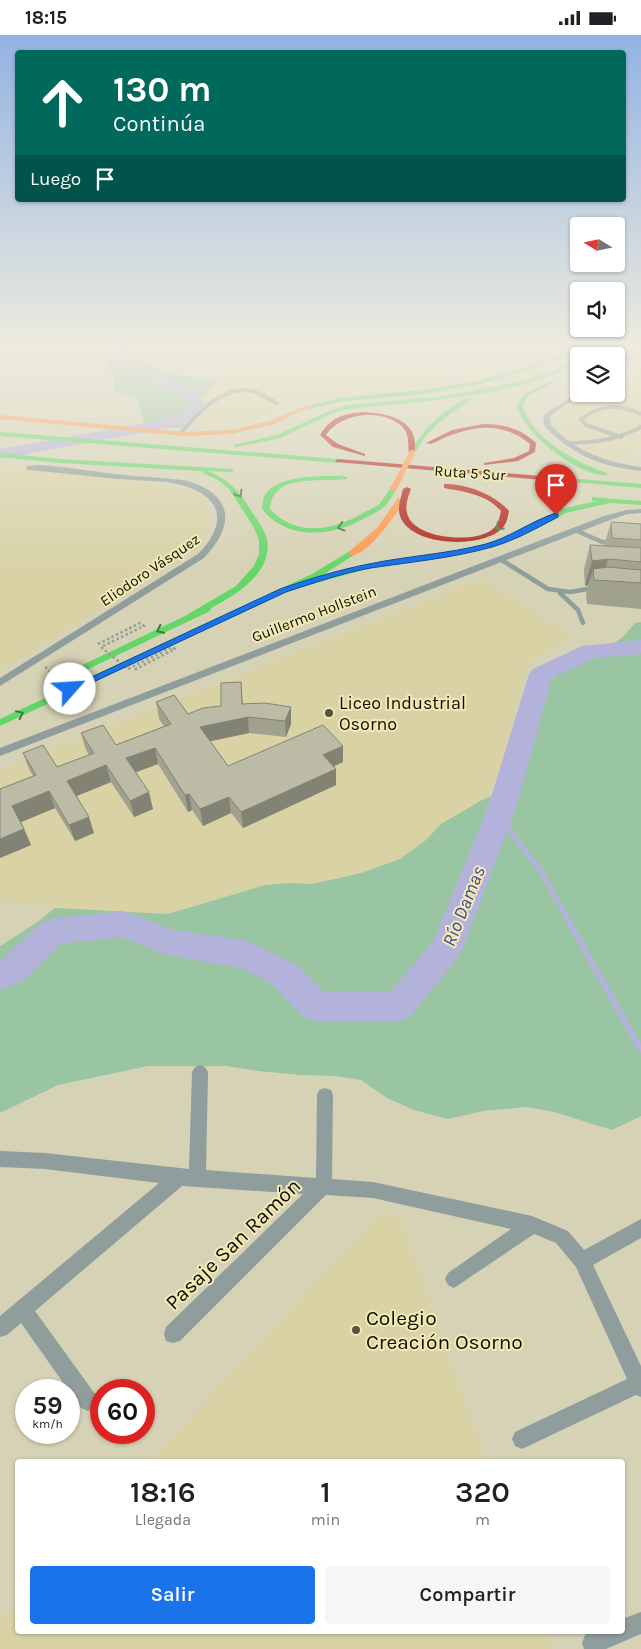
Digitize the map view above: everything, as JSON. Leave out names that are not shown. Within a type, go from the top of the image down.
[{"type":"main road","points":[[69,422],[182,434],[219,433],[252,428],[270,422]]},
{"type":"main road","points":[[219,446],[252,443],[279,437],[310,422]]},
{"type":"main road","points":[[331,422],[324,429],[325,438],[334,446],[350,452],[379,457]]},
{"type":"main road","points":[[399,422],[408,430],[412,453]]},
{"type":"main road","points":[[272,583],[308,568],[337,551],[361,533],[384,505],[412,453],[433,422]]},
{"type":"main road","points":[[0,723],[323,572],[366,543],[390,519],[429,443],[448,422]]},
{"type":"main road","points":[[528,422],[559,455],[585,468],[619,477]]},
{"type":"main road","points":[[429,443],[452,431],[483,426],[516,431],[526,435],[534,443],[532,452],[521,459],[502,463],[466,464]]},
{"type":"main road","points":[[0,433],[379,457],[641,479]]},
{"type":"main road","name":"Ruta 5 Sur","points":[[0,433],[641,486]]},
{"type":"main road","name":"Ruta 5 Sur","points":[[0,443],[641,494]]},
{"type":"main road","points":[[0,455],[68,461],[240,470]]},
{"type":"main road","points":[[164,465],[203,472],[220,477],[232,485],[238,492],[263,540],[261,561],[246,581],[189,616]]},
{"type":"main road","points":[[278,473],[348,478],[303,479],[281,485],[266,496],[265,509],[271,518],[290,527],[324,530],[348,525],[384,505]]},
{"type":"main road","points":[[381,481],[419,484]]},
{"type":"main road","points":[[401,500],[401,511],[405,521],[420,532],[452,540],[477,538],[492,533],[502,526],[506,517],[505,513],[496,501],[474,492],[442,486],[505,491]]},
{"type":"main road","points":[[573,497],[641,503]]},
{"type":"main road","points":[[283,590],[368,566],[460,552],[490,545],[517,535],[564,511],[612,500]]},
{"type":"main road","points":[[58,680],[189,616],[254,590]]},
{"type":"street","points":[[547,422],[548,426],[566,443],[584,456],[602,463],[641,469]]},
{"type":"street","name":"Eliodoro Vásquez","points":[[0,683],[201,556],[221,531],[222,518],[218,503],[211,495],[185,483],[30,468]]},
{"type":"street","name":"Guillermo Hollstein","points":[[0,752],[575,530],[627,512],[641,511]]},
{"type":"street","points":[[197,1178],[200,1072]]},
{"type":"street","points":[[324,1185],[325,1095]]},
{"type":"street","points":[[0,1159],[45,1161],[179,1177],[324,1185],[373,1190],[532,1225],[562,1237],[582,1261],[640,1385],[522,1439]]},
{"type":"street","points":[[0,1328],[179,1177]]},
{"type":"street","name":"Pasaje San Ramón","points":[[172,1334],[324,1185]]},
{"type":"street","points":[[454,1279],[532,1225]]},
{"type":"street","points":[[582,1261],[641,1228]]},
{"type":"street","points":[[22,1309],[88,1401]]},
{"type":"street","points":[[625,1630],[641,1623]]},
{"type":"street","points":[[593,1643],[615,1634]]},
{"type":"lane","points":[[182,434],[190,422]]},
{"type":"lane","points":[[584,422],[586,425],[621,437]]},
{"type":"lane","points":[[566,443],[596,442],[621,437],[641,427]]},
{"type":"lane","points":[[575,530],[602,541],[621,543]]},
{"type":"lane","points":[[500,559],[543,587],[559,592],[600,588]]},
{"type":"lane","points":[[559,592],[578,610],[583,623]]},
{"type":"path","points":[[98,644],[140,623],[144,626],[101,647],[128,669],[172,647],[175,649],[134,670]]},
{"type":"path","points":[[36,661],[54,674],[58,680]]},
{"type":"shaded area","points":[[209,422],[248,422],[241,425]]},
{"type":"shaded area","points":[[555,422],[641,422],[641,447],[614,462],[597,457],[573,442],[553,425]]},
{"type":"shaded area","points":[[5,464],[189,489],[204,497],[209,529],[197,549],[0,670],[0,470]]},
{"type":"shaded area","name":"Liceo Industrial Osorno","points":[[481,580],[574,636],[527,663],[502,763],[479,812],[392,875],[235,915],[70,910],[0,901],[0,770]]},
{"type":"shaded area","name":"Colegio Creación Osorno","points":[[385,1209],[402,1223],[485,1459],[152,1459]]},
{"type":"shaded area","points":[[15,1606],[15,1634],[547,1634],[552,1649],[0,1649],[0,1623]]},
{"type":"green space","points":[[144,422],[184,422],[188,428],[145,427]]},
{"type":"green space","points":[[641,622],[641,1116],[612,1130],[554,1112],[526,1107],[483,1111],[448,1119],[414,1110],[387,1098],[361,1080],[334,1076],[258,1071],[226,1066],[148,1066],[58,1085],[0,1113],[0,946],[36,923],[55,908],[168,914],[265,885],[312,884],[361,873],[400,859],[426,840],[441,824],[482,800],[502,792],[513,783],[524,747],[525,725],[529,711],[539,695],[557,673],[572,661],[590,651],[613,644],[624,636],[635,623]]},
{"type":"building","points":[[611,522],[641,524],[641,540],[612,538]]},
{"type":"building","points":[[590,545],[641,548],[641,562],[608,559],[592,561]]},
{"type":"building","points":[[608,567],[641,570],[641,583],[594,580],[593,569]]},
{"type":"building","points":[[241,682],[242,704],[265,703],[291,707],[285,721],[248,717],[200,727],[228,766],[323,725],[343,746],[323,755],[336,769],[241,812],[229,797],[200,809],[189,794],[185,795],[155,748],[126,758],[149,792],[130,801],[106,765],[67,781],[89,817],[69,825],[49,791],[12,806],[24,829],[0,839],[0,789],[36,775],[23,753],[43,745],[57,767],[94,753],[81,733],[103,725],[116,745],[171,724],[156,702],[174,695],[188,714],[203,708],[221,706],[221,683]]},
{"type":"waterway","points":[[0,454],[172,422]]},
{"type":"waterway","name":"Río Damas","points":[[0,976],[12,971],[52,932],[123,924],[167,942],[248,955],[285,975],[316,1007],[398,1007],[447,948],[502,807],[541,674],[590,651],[641,647]]},
{"type":"waterway","points":[[499,816],[540,870],[569,921]]},
{"type":"waterway","points":[[568,920],[641,1050]]},
{"type":"traffic: fast","points":[[236,445],[279,437],[310,422]]},
{"type":"traffic: fast","points":[[412,453],[435,422]]},
{"type":"traffic: fast","points":[[528,422],[560,453],[576,463],[605,474]]},
{"type":"traffic: fast","points":[[0,434],[338,461]]},
{"type":"traffic: fast","points":[[0,455],[60,461],[231,470]]},
{"type":"traffic: fast","points":[[189,616],[226,596],[250,578],[258,567],[263,554],[261,533],[241,499],[226,483],[205,472]]},
{"type":"traffic: fast","points":[[344,478],[309,479],[283,484],[273,490],[267,498],[266,509],[276,520],[292,527],[313,531],[334,529],[350,524],[382,505],[394,488]]},
{"type":"traffic: fast","points":[[554,479],[641,486]]},
{"type":"traffic: fast","points":[[595,499],[641,503]]},
{"type":"traffic: fast","points":[[283,590],[369,566],[460,552],[490,545],[517,535],[564,511],[612,500]]},
{"type":"traffic: fast","points":[[0,723],[317,575],[353,553]]},
{"type":"traffic: fast","points":[[77,671],[207,609]]},
{"type":"traffic: slow","points":[[58,422],[185,434],[230,432],[273,422]]},
{"type":"traffic: slow","points":[[394,488],[412,453]]},
{"type":"traffic: slow","points":[[353,553],[368,542],[380,529],[401,500]]},
{"type":"traffic: jam","points":[[335,422],[329,426],[323,435],[331,443],[341,448],[363,455]]},
{"type":"traffic: jam","points":[[399,422],[409,432],[412,453]]},
{"type":"traffic: jam","points":[[429,443],[455,431],[483,426],[510,429],[522,434],[533,443],[532,452],[521,458],[486,464]]},
{"type":"traffic: jam","points":[[338,461],[554,479]]},
{"type":"traffic: jam","points":[[407,489],[403,508],[405,519],[414,528],[428,535],[444,539],[462,540],[478,538],[492,533],[502,524],[505,511],[493,500],[479,493],[447,486]]},
{"type":"place","name":"Liceo Industrial Osorno","points":[[329,713]]},
{"type":"place","name":"Colegio Creación Osorno","points":[[356,1330]]},
{"type":"route","points":[[70,689],[283,590],[368,566],[460,552],[490,545],[529,530],[556,515]]}]
